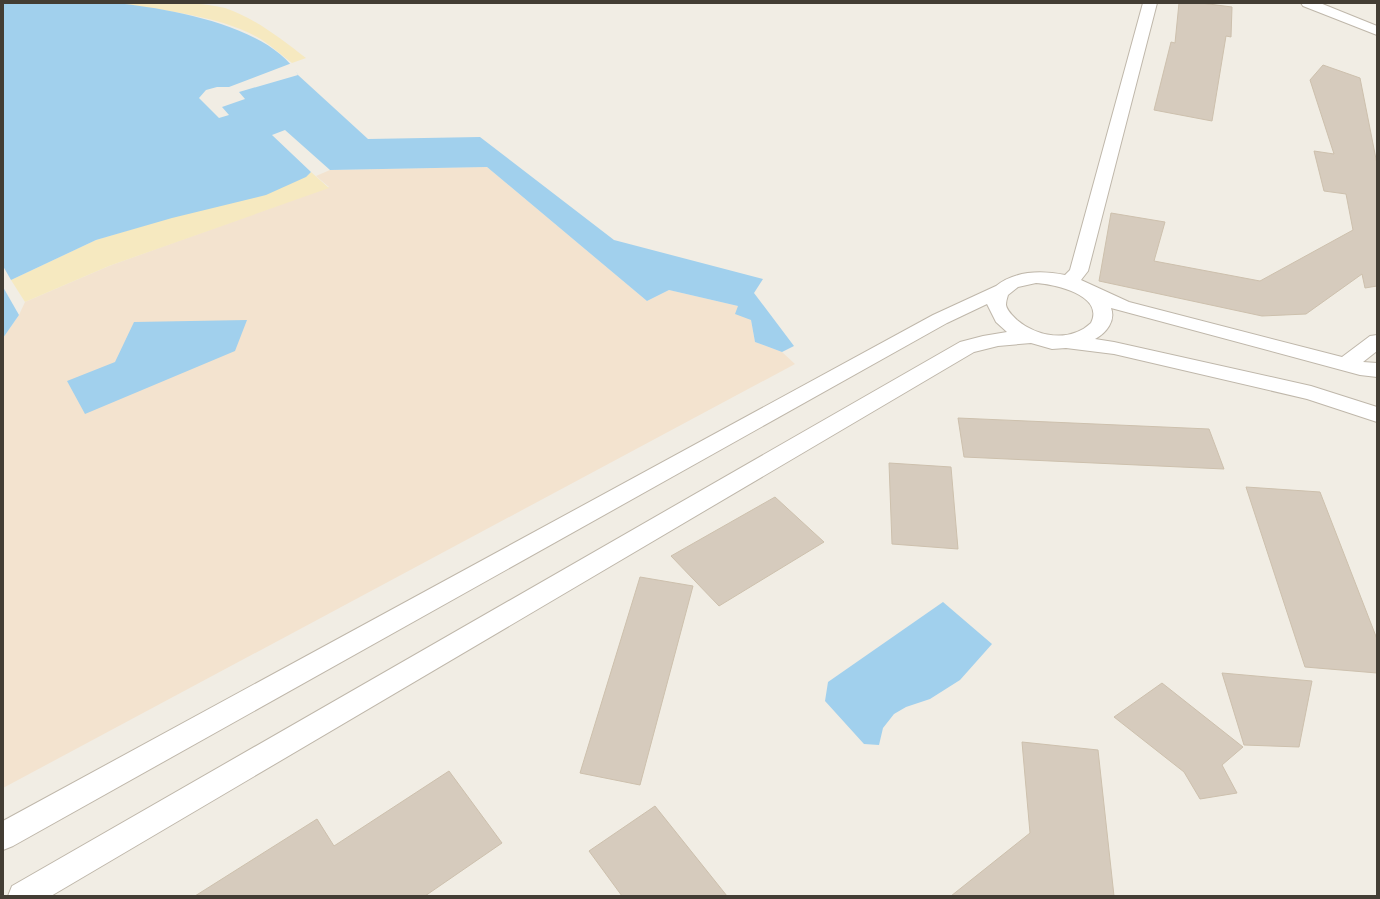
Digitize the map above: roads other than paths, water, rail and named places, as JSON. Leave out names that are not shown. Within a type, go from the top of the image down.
[{"type":"street","points":[[1076,286],[1150,3]]},
{"type":"street","points":[[1308,3],[1377,30]]},
{"type":"street","points":[[3,836],[933,323],[1000,291],[1009,283],[1021,279],[1036,277],[1052,278],[1076,286],[1122,306],[1346,364],[1377,370]]},
{"type":"street","points":[[1069,342],[1091,335],[1097,331],[1103,321],[1102,310],[1095,299],[1076,286]]},
{"type":"street","points":[[1000,291],[996,300],[997,310],[1004,320],[1015,329],[1031,337],[1050,342],[1069,342],[1114,348],[1312,393],[1377,415]]},
{"type":"street","points":[[23,896],[967,347],[981,342],[1004,338],[1031,337]]},
{"type":"street","points":[[1346,364],[1377,341]]},
{"type":"water","points":[[3,3],[115,3],[162,9],[189,15],[216,22],[242,32],[265,44],[285,58],[298,75],[368,139],[480,137],[614,240],[763,279],[754,293],[794,346],[782,352],[755,342],[751,320],[735,314],[738,306],[669,290],[647,301],[487,167],[330,170],[285,130],[272,135],[311,172],[306,177],[266,195],[172,218],[96,240],[11,280],[3,266]]},
{"type":"water","points":[[3,287],[19,315],[3,338]]},
{"type":"water","points":[[247,320],[235,351],[85,414],[67,381],[115,362],[134,322]]},
{"type":"water","points":[[943,602],[992,644],[960,680],[930,699],[906,707],[894,714],[883,728],[879,745],[864,744],[825,701],[828,682]]}]
